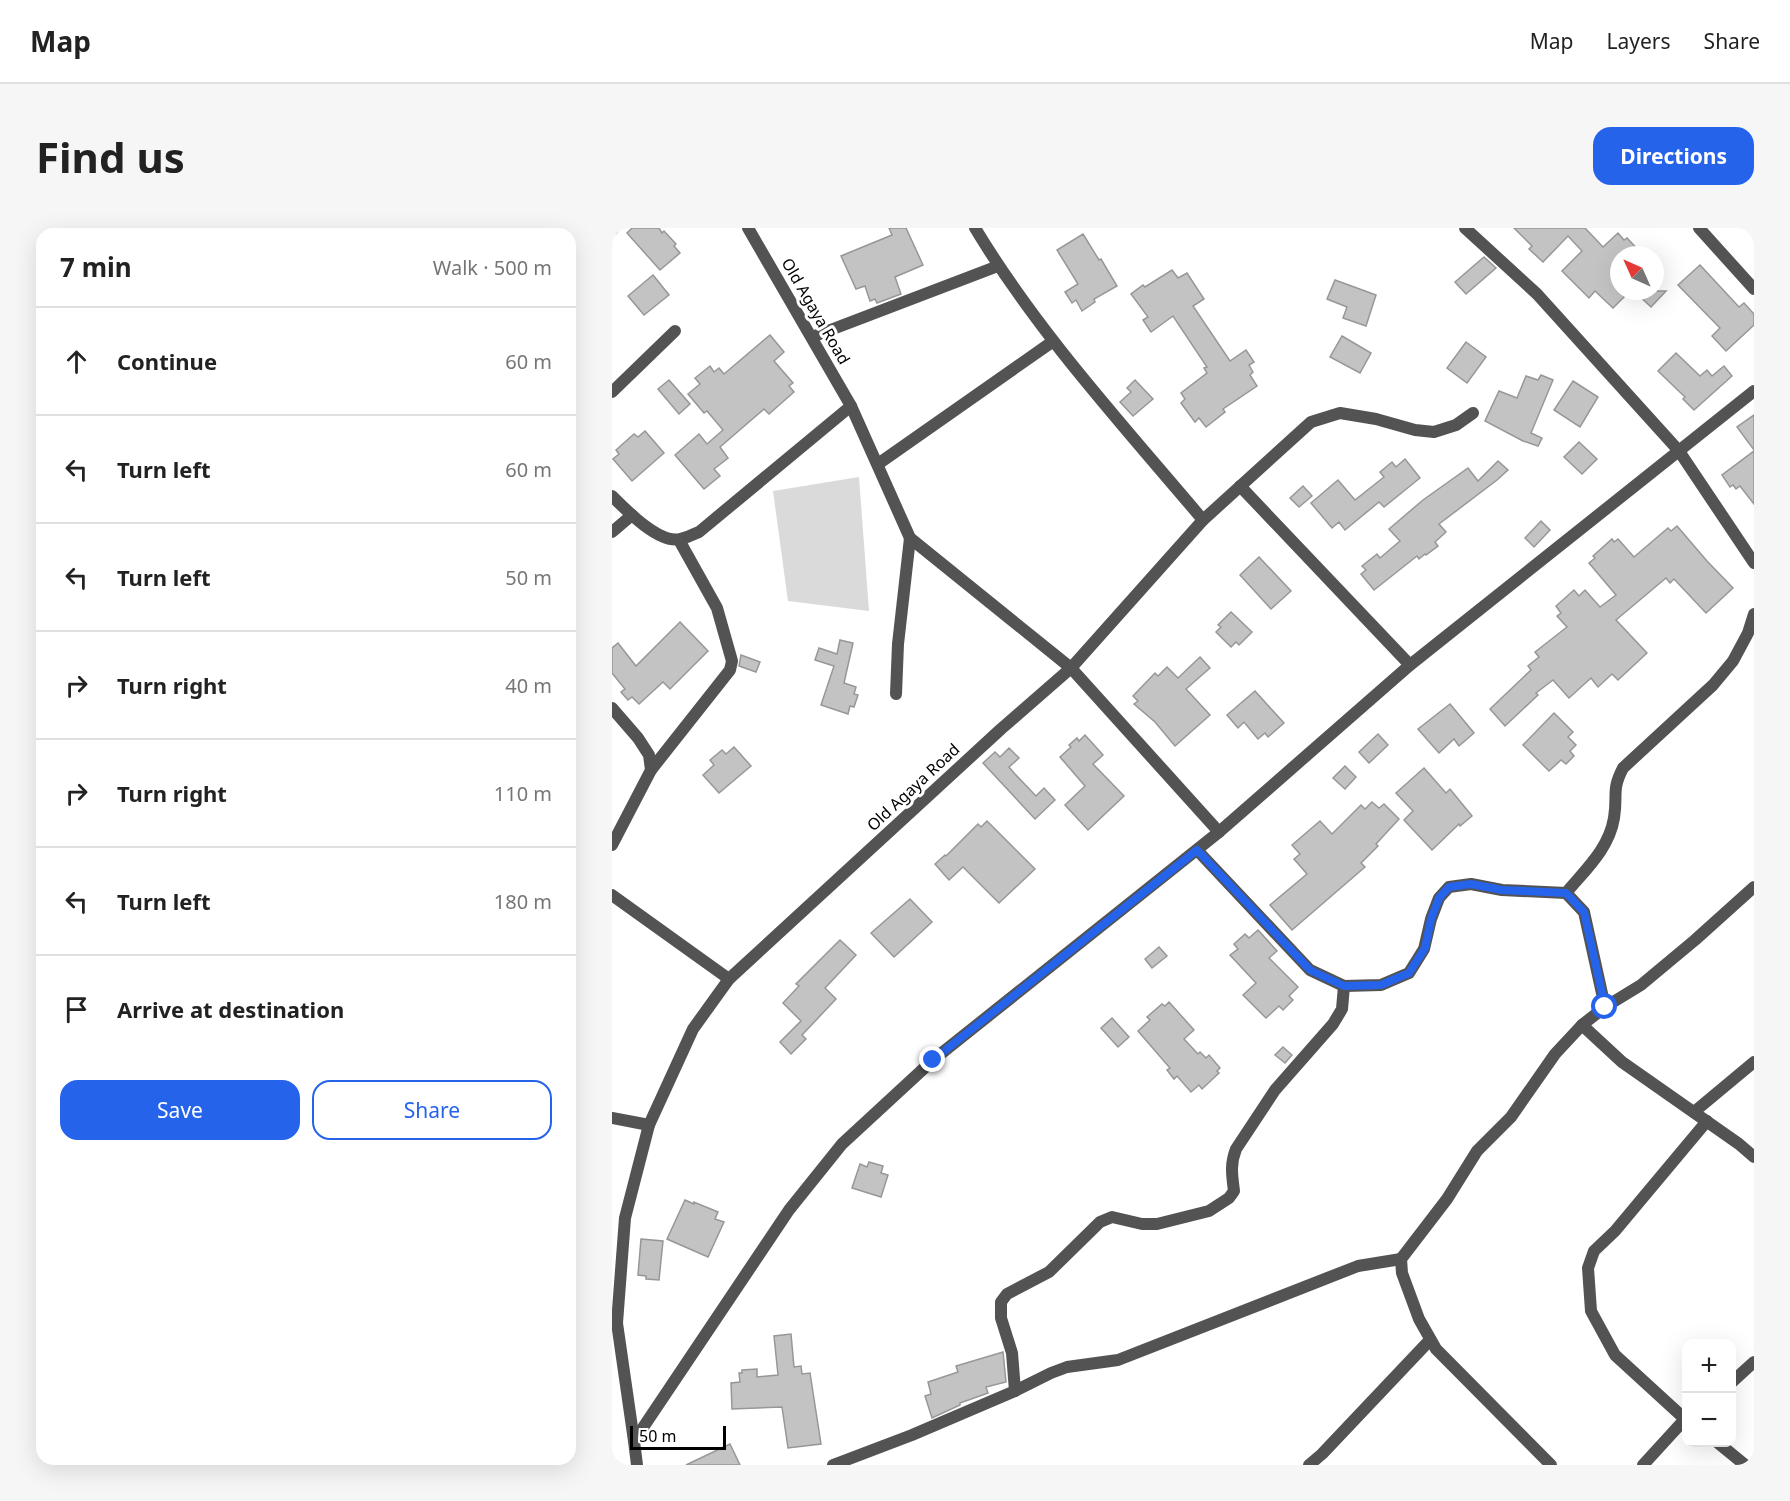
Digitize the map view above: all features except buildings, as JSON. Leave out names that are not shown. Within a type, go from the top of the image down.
[{"type":"street","name":"Old Agaya Road","points":[[637,1465],[615,1323],[625,1218],[649,1125],[693,1029],[729,979],[992,737],[1071,668],[910,538],[851,406],[748,228]]},
{"type":"street","points":[[975,228],[998,266],[1052,342],[1203,520]]},
{"type":"street","points":[[1465,228],[1537,294],[1679,451],[1754,563]]},
{"type":"street","points":[[1699,228],[1754,289]]},
{"type":"street","points":[[812,337],[998,266]]},
{"type":"street","points":[[612,392],[675,331]]},
{"type":"street","points":[[878,464],[1052,342]]},
{"type":"street","points":[[634,1442],[789,1210],[842,1144],[933,1060],[1219,832],[1410,665],[1754,391]]},
{"type":"street","points":[[612,496],[632,515],[663,537],[679,540],[699,532],[851,406]]},
{"type":"street","points":[[1219,832],[1071,668],[1203,520],[1311,422],[1340,413],[1376,419],[1415,430],[1434,432],[1456,425],[1473,413]]},
{"type":"street","points":[[1240,486],[1410,665]]},
{"type":"street","points":[[612,532],[632,515]]},
{"type":"street","points":[[896,694],[898,644],[910,538]]},
{"type":"street","points":[[612,844],[651,770],[730,670],[732,661],[717,608],[679,540]]},
{"type":"street","points":[[1566,893],[1607,844],[1615,817],[1615,783],[1623,768],[1713,685],[1733,661],[1748,633],[1754,614]]},
{"type":"street","points":[[612,708],[638,738],[649,755],[651,770]]},
{"type":"street","points":[[1197,850],[1310,970],[1344,986],[1381,985],[1409,973],[1425,948],[1431,919],[1439,898],[1449,887],[1471,884],[1502,890],[1566,893],[1584,912],[1605,1007]]},
{"type":"street","points":[[1551,1465],[1429,1341],[1402,1273],[1401,1259],[1447,1200],[1477,1151],[1512,1117],[1549,1062],[1582,1025],[1605,1007],[1641,985],[1754,887]]},
{"type":"street","points":[[612,895],[729,979]]},
{"type":"street","points":[[1015,1391],[1011,1353],[1001,1318],[1001,1302],[1007,1294],[1049,1272],[1100,1222],[1112,1217],[1142,1224],[1157,1224],[1209,1211],[1228,1198],[1234,1191],[1231,1170],[1236,1149],[1275,1090],[1334,1024],[1342,1010],[1344,986]]},
{"type":"street","points":[[1582,1025],[1622,1062],[1707,1121],[1754,1158]]},
{"type":"street","points":[[1694,1112],[1754,1062]]},
{"type":"street","points":[[612,1118],[649,1125]]},
{"type":"street","points":[[1682,1416],[1615,1355],[1591,1311],[1588,1268],[1594,1251],[1615,1231],[1707,1121]]},
{"type":"street","points":[[833,1465],[912,1435],[1066,1367],[1118,1360],[1358,1266],[1401,1259]]},
{"type":"street","points":[[1309,1465],[1429,1341]]},
{"type":"street","points":[[1736,1378],[1754,1362]]},
{"type":"street","points":[[1643,1465],[1682,1424]]},
{"type":"street","points":[[1722,1447],[1745,1465]]},
{"type":"shaded area","points":[[859,477],[869,611],[788,601],[773,491]]},
{"type":"route","points":[[933,1060],[1197,850],[1310,970],[1344,986],[1381,985],[1409,973],[1425,948],[1431,919],[1439,898],[1449,887],[1471,884],[1502,890],[1566,893],[1584,912],[1605,1007]]}]
